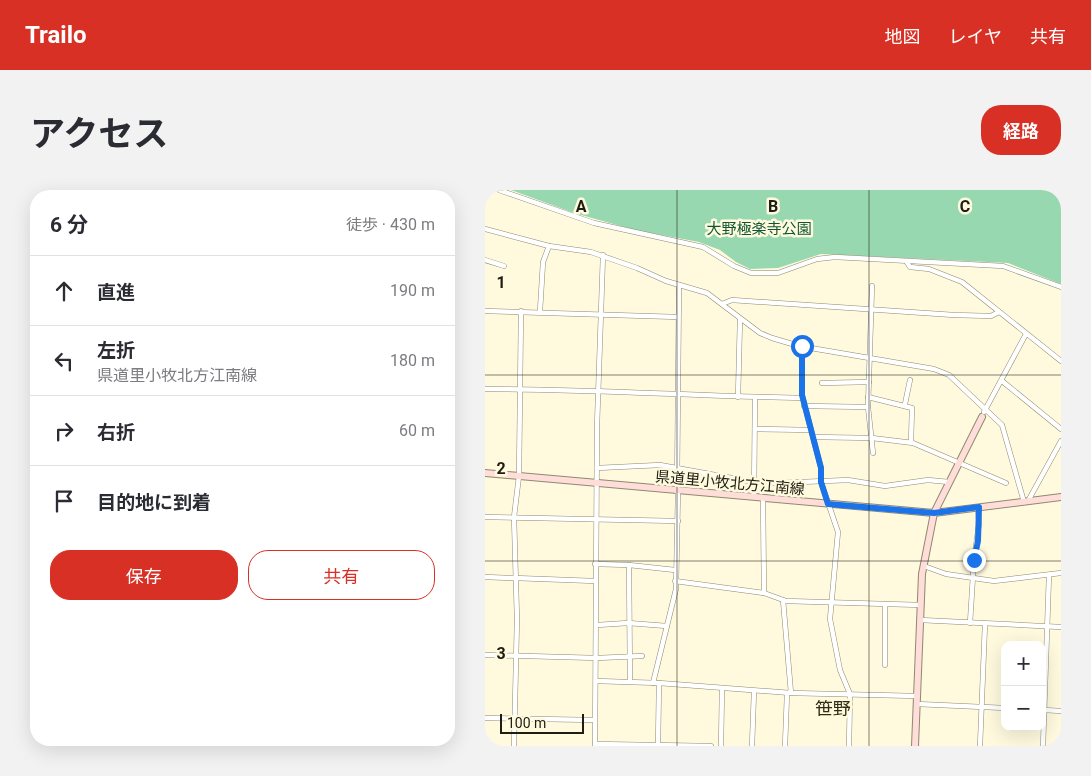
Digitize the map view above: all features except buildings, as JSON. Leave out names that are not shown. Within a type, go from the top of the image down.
[{"type":"main road","points":[[915,746],[923,566],[934,513],[983,414]]},
{"type":"main road","name":"県道里小牧北方江南線","points":[[485,473],[934,513],[1061,497]]},
{"type":"street","points":[[499,190],[594,223],[703,247],[734,266],[751,273],[779,273],[826,257],[1003,266],[1061,287]]},
{"type":"street","points":[[485,229],[549,246],[603,255],[679,285],[697,289],[722,304],[739,319],[760,333],[802,346],[869,356],[933,369],[949,375],[983,414],[1001,425],[1005,431],[1013,473],[1025,502]]},
{"type":"street","points":[[540,311],[543,262],[549,246]]},
{"type":"street","points":[[603,255],[602,316],[597,392],[595,520],[597,658],[595,745],[711,746]]},
{"type":"street","points":[[485,260],[504,266]]},
{"type":"street","points":[[906,261],[910,267],[929,269],[961,282],[975,291],[1061,361]]},
{"type":"street","points":[[653,683],[676,589],[675,570],[679,521],[676,468],[679,285]]},
{"type":"street","points":[[871,286],[869,407],[873,453]]},
{"type":"street","points":[[722,304],[732,300],[991,316],[999,312]]},
{"type":"street","points":[[485,311],[540,311],[602,316],[678,317]]},
{"type":"street","points":[[514,746],[516,656],[514,517],[519,476],[521,311]]},
{"type":"street","points":[[738,397],[739,319]]},
{"type":"street","points":[[983,414],[1027,334]]},
{"type":"street","points":[[802,346],[802,398],[821,468],[821,482],[838,532],[831,618],[841,670],[850,694],[849,746]]},
{"type":"street","points":[[905,404],[911,380]]},
{"type":"street","points":[[1002,381],[1061,429]]},
{"type":"street","points":[[822,383],[869,382]]},
{"type":"street","points":[[485,389],[677,392],[738,397],[802,398]]},
{"type":"street","points":[[754,497],[755,397]]},
{"type":"street","points":[[869,397],[905,404],[913,408],[911,442]]},
{"type":"street","points":[[804,406],[869,407]]},
{"type":"street","points":[[755,428],[811,430]]},
{"type":"street","points":[[813,437],[872,438],[911,442],[1006,483]]},
{"type":"street","points":[[1025,502],[1061,441]]},
{"type":"street","points":[[597,468],[660,465],[754,482],[848,480],[885,486],[928,480],[949,482]]},
{"type":"street","points":[[763,498],[764,593]]},
{"type":"street","points":[[970,623],[979,507]]},
{"type":"street","points":[[485,517],[679,521]]},
{"type":"street","points":[[595,564],[629,565],[675,570]]},
{"type":"street","points":[[629,565],[629,682]]},
{"type":"street","points":[[923,566],[946,574],[994,580],[1061,573]]},
{"type":"street","points":[[1045,686],[1049,626],[1049,574]]},
{"type":"street","points":[[485,577],[595,581]]},
{"type":"street","points":[[675,581],[764,593],[783,600],[832,604],[921,605]]},
{"type":"street","points":[[783,600],[789,693],[785,746]]},
{"type":"street","points":[[885,604],[885,665]]},
{"type":"street","points":[[920,620],[1061,627]]},
{"type":"street","points":[[597,625],[628,623],[667,626]]},
{"type":"street","points":[[980,746],[985,624]]},
{"type":"street","points":[[485,655],[597,658],[642,656]]},
{"type":"street","points":[[596,681],[659,683],[789,693],[917,696]]},
{"type":"street","points":[[658,745],[659,683]]},
{"type":"street","points":[[721,746],[722,688]]},
{"type":"street","points":[[752,746],[754,691]]},
{"type":"street","points":[[917,704],[1001,708]]},
{"type":"street","points":[[1046,710],[1061,711]]},
{"type":"street","points":[[485,718],[595,720]]},
{"type":"street","points":[[1043,731],[1043,746]]},
{"type":"green space","name":"大野極楽寺公園","points":[[511,190],[1061,190],[1061,284],[1008,263],[821,254],[778,268],[750,269],[736,262],[720,250],[699,242],[635,230],[574,213]]},
{"type":"district","name":"笹野","points":[[833,709]]},
{"type":"route","points":[[802,346],[802,395],[821,468],[821,482],[828,504],[934,513],[979,507],[978,541],[974,560]]}]
